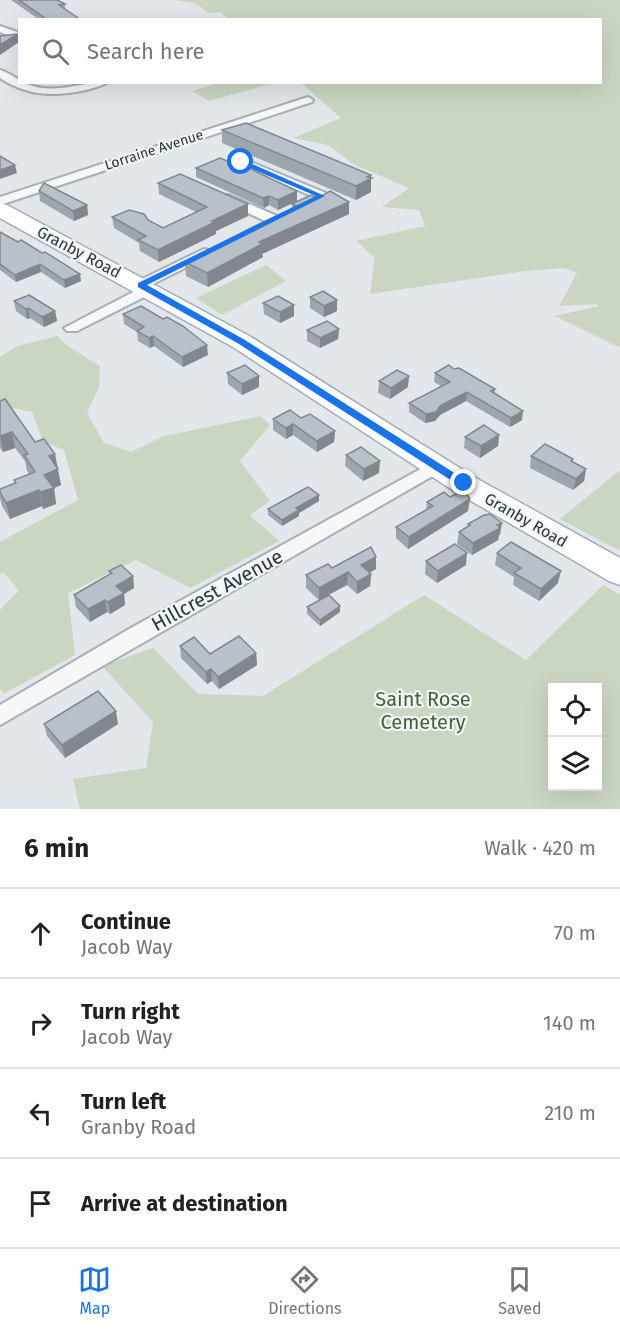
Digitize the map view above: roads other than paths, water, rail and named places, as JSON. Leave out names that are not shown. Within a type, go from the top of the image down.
[{"type":"main road","name":"Granby Road","points":[[0,209],[145,287],[262,354],[513,513],[620,573]]},
{"type":"street","points":[[0,29],[18,36]]},
{"type":"street","points":[[0,73],[18,83]]},
{"type":"street","points":[[19,84],[47,93],[95,84]]},
{"type":"street","name":"Lorraine Avenue","points":[[0,201],[308,100]]},
{"type":"street","points":[[241,162],[322,196],[252,229]]},
{"type":"street","points":[[218,195],[282,214]]},
{"type":"street","points":[[72,328],[211,249]]},
{"type":"street","name":"Hillcrest Avenue","points":[[0,717],[136,635],[437,466]]},
{"type":"park label","name":"Saint Rose Cemetery","points":[[423,710]]}]
